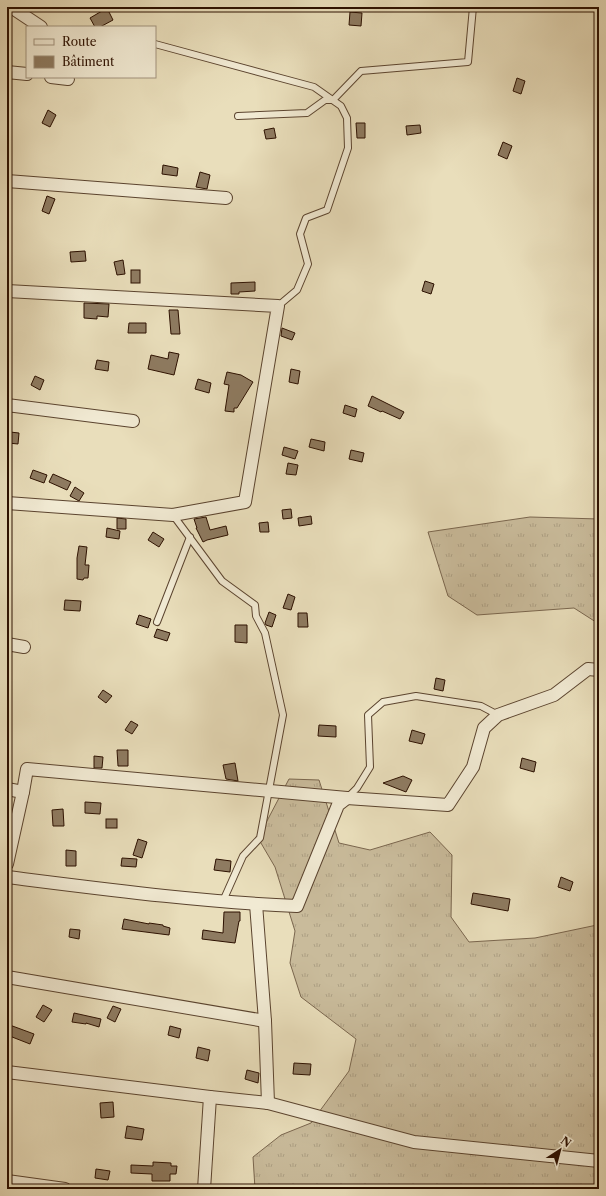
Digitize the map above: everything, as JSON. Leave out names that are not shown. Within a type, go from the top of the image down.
[{"type":"street","points":[[11,7],[40,26]]},
{"type":"street","points":[[7,72],[26,74]]},
{"type":"street","points":[[60,78],[68,79]]},
{"type":"street","points":[[7,181],[226,198]]},
{"type":"street","points":[[7,291],[278,306],[245,502],[173,515],[7,503]]},
{"type":"street","points":[[7,405],[133,421]]},
{"type":"street","points":[[7,644],[24,647]]},
{"type":"street","points":[[7,864],[27,769],[347,798],[448,805],[473,767],[484,728],[498,716],[554,695],[588,669],[599,670]]},
{"type":"street","points":[[7,789],[23,792]]},
{"type":"street","points":[[7,877],[92,888],[256,904],[297,906],[338,805],[347,798]]},
{"type":"street","points":[[256,904],[265,1021],[268,1103]]},
{"type":"street","points":[[7,977],[265,1021]]},
{"type":"street","points":[[7,1072],[268,1103],[414,1142],[599,1161]]},
{"type":"street","points":[[204,1189],[210,1097]]},
{"type":"street","points":[[7,1181],[64,1189]]},
{"type":"lane","points":[[238,116],[307,113],[325,100],[333,100],[361,71],[468,62],[473,7]]},
{"type":"lane","points":[[156,44],[314,87],[341,106],[347,118],[348,148],[328,210],[306,218],[300,234],[308,264],[297,290],[278,306]]},
{"type":"lane","points":[[173,515],[222,581],[255,605],[256,616],[265,633],[283,715],[260,838],[243,856],[223,901]]},
{"type":"lane","points":[[157,622],[190,537]]},
{"type":"lane","points":[[347,798],[357,788],[370,767],[368,715],[383,702],[416,696],[481,706],[498,716]]},
{"type":"green space","points":[[530,517],[599,519],[599,624],[574,608],[477,615],[448,596],[428,532]]},
{"type":"green space","points":[[289,779],[319,780],[339,843],[370,850],[430,832],[452,855],[451,917],[469,942],[535,938],[597,925],[599,921],[599,1189],[255,1189],[253,1157],[281,1135],[311,1123],[349,1071],[356,1039],[301,997],[290,963],[295,931],[275,867],[258,838]]},
{"type":"building","points":[[107,8],[113,20],[102,26],[94,26],[90,18]]},
{"type":"building","points":[[350,12],[362,13],[361,26],[349,25]]},
{"type":"building","points":[[517,78],[525,81],[521,94],[513,91]]},
{"type":"building","points":[[48,110],[56,115],[50,127],[42,123]]},
{"type":"building","points":[[356,123],[365,123],[365,138],[357,138]]},
{"type":"building","points":[[420,125],[421,133],[407,135],[406,126]]},
{"type":"building","points":[[274,128],[276,138],[266,139],[264,130]]},
{"type":"building","points":[[503,142],[512,146],[507,159],[498,155]]},
{"type":"building","points":[[163,165],[178,168],[177,176],[162,174]]},
{"type":"building","points":[[200,172],[210,175],[207,189],[196,187]]},
{"type":"building","points":[[47,196],[55,199],[49,214],[42,211]]},
{"type":"building","points":[[85,251],[86,261],[71,262],[70,252]]},
{"type":"building","points":[[123,260],[125,274],[117,275],[114,262]]},
{"type":"building","points":[[131,270],[140,270],[140,283],[131,283]]},
{"type":"building","points":[[425,281],[434,284],[431,294],[422,291]]},
{"type":"building","points":[[255,282],[255,291],[231,294],[231,283]]},
{"type":"building","points":[[84,303],[109,304],[108,317],[97,316],[97,319],[84,318]]},
{"type":"building","points":[[169,310],[178,310],[180,334],[171,334]]},
{"type":"building","points":[[129,323],[146,323],[146,333],[128,333]]},
{"type":"building","points":[[282,328],[295,333],[292,340],[281,336]]},
{"type":"building","points":[[169,352],[179,354],[174,375],[148,369],[151,355],[168,359]]},
{"type":"building","points":[[97,360],[109,362],[108,371],[95,369]]},
{"type":"building","points":[[291,369],[300,371],[298,384],[289,382]]},
{"type":"building","points":[[227,372],[241,375],[253,382],[237,408],[234,408],[234,412],[225,411],[229,385],[224,384]]},
{"type":"building","points":[[35,376],[44,380],[40,390],[31,385]]},
{"type":"building","points":[[198,379],[211,383],[209,393],[195,389]]},
{"type":"building","points":[[372,396],[404,412],[400,419],[368,406]]},
{"type":"building","points":[[345,405],[357,409],[355,417],[343,413]]},
{"type":"building","points":[[10,432],[19,433],[18,444],[8,443]]},
{"type":"building","points":[[311,439],[325,442],[324,451],[309,447]]},
{"type":"building","points":[[284,447],[298,451],[295,459],[282,455]]},
{"type":"building","points":[[351,450],[364,453],[362,462],[349,459]]},
{"type":"building","points":[[288,463],[298,465],[296,475],[286,474]]},
{"type":"building","points":[[33,470],[47,475],[44,483],[30,478]]},
{"type":"building","points":[[53,474],[71,482],[67,490],[49,482]]},
{"type":"building","points":[[75,487],[84,493],[79,501],[70,496]]},
{"type":"building","points":[[291,509],[292,518],[283,519],[282,510]]},
{"type":"building","points":[[311,516],[312,524],[299,526],[298,518]]},
{"type":"building","points":[[206,517],[210,530],[226,526],[228,535],[203,542],[196,528],[194,519]]},
{"type":"building","points":[[117,518],[126,519],[126,529],[117,529]]},
{"type":"building","points":[[268,522],[269,532],[260,532],[259,523]]},
{"type":"building","points":[[107,528],[120,531],[119,539],[106,537]]},
{"type":"building","points":[[153,532],[164,539],[159,547],[148,540]]},
{"type":"building","points":[[79,546],[87,547],[85,565],[89,565],[88,578],[84,578],[83,580],[77,579],[77,558]]},
{"type":"building","points":[[288,594],[295,597],[291,610],[283,608]]},
{"type":"building","points":[[65,600],[81,601],[80,611],[64,610]]},
{"type":"building","points":[[269,612],[276,615],[272,627],[266,625],[265,623]]},
{"type":"building","points":[[298,613],[307,613],[308,627],[298,627]]},
{"type":"building","points":[[139,615],[151,619],[148,628],[136,624]]},
{"type":"building","points":[[235,625],[247,625],[247,643],[235,642]]},
{"type":"building","points":[[157,629],[170,633],[167,641],[154,637]]},
{"type":"building","points":[[436,678],[445,680],[443,691],[434,689]]},
{"type":"building","points":[[103,690],[112,696],[106,703],[98,697]]},
{"type":"building","points":[[131,721],[138,725],[132,734],[125,730]]},
{"type":"building","points":[[319,725],[336,726],[336,737],[318,736]]},
{"type":"building","points":[[412,730],[425,734],[422,744],[409,741]]},
{"type":"building","points":[[117,750],[128,750],[128,766],[118,766]]},
{"type":"building","points":[[94,756],[103,757],[102,768],[94,768]]},
{"type":"building","points":[[522,758],[536,762],[534,772],[520,768]]},
{"type":"building","points":[[235,763],[238,781],[226,779],[223,765]]},
{"type":"building","points":[[403,776],[412,780],[406,792],[383,783]]},
{"type":"building","points":[[85,802],[101,803],[100,814],[85,813]]},
{"type":"building","points":[[63,809],[64,826],[53,826],[52,810]]},
{"type":"building","points":[[106,819],[117,819],[117,828],[106,828]]},
{"type":"building","points":[[138,839],[147,842],[142,858],[133,855]]},
{"type":"building","points":[[66,850],[76,851],[76,866],[66,866]]},
{"type":"building","points":[[122,858],[137,859],[136,867],[121,866]]},
{"type":"building","points":[[216,859],[231,861],[230,872],[214,870]]},
{"type":"building","points":[[561,877],[573,882],[570,891],[558,887]]},
{"type":"building","points":[[473,893],[510,899],[508,911],[471,904]]},
{"type":"building","points":[[224,912],[240,912],[240,921],[235,943],[202,939],[203,930],[223,933]]},
{"type":"building","points":[[124,919],[163,925],[170,928],[169,935],[122,929]]},
{"type":"building","points":[[70,929],[80,930],[79,939],[69,937]]},
{"type":"building","points":[[43,1005],[52,1010],[44,1022],[36,1017]]},
{"type":"building","points":[[113,1006],[121,1009],[115,1022],[107,1018]]},
{"type":"building","points":[[74,1013],[101,1019],[99,1027],[86,1023],[72,1022]]},
{"type":"building","points":[[7,1024],[34,1034],[30,1044],[7,1035]]},
{"type":"building","points":[[170,1026],[181,1029],[179,1038],[168,1035]]},
{"type":"building","points":[[198,1047],[210,1050],[208,1061],[196,1058]]},
{"type":"building","points":[[294,1063],[311,1064],[310,1075],[293,1074]]},
{"type":"building","points":[[247,1070],[259,1073],[258,1083],[245,1079]]},
{"type":"building","points":[[113,1102],[114,1117],[101,1118],[100,1103]]},
{"type":"building","points":[[127,1126],[144,1129],[142,1140],[125,1138]]},
{"type":"building","points":[[153,1162],[171,1163],[171,1166],[177,1166],[176,1174],[170,1174],[170,1181],[152,1181],[152,1174],[131,1173],[131,1165],[153,1166]]},
{"type":"building","points":[[96,1169],[110,1171],[108,1180],[95,1178]]}]
